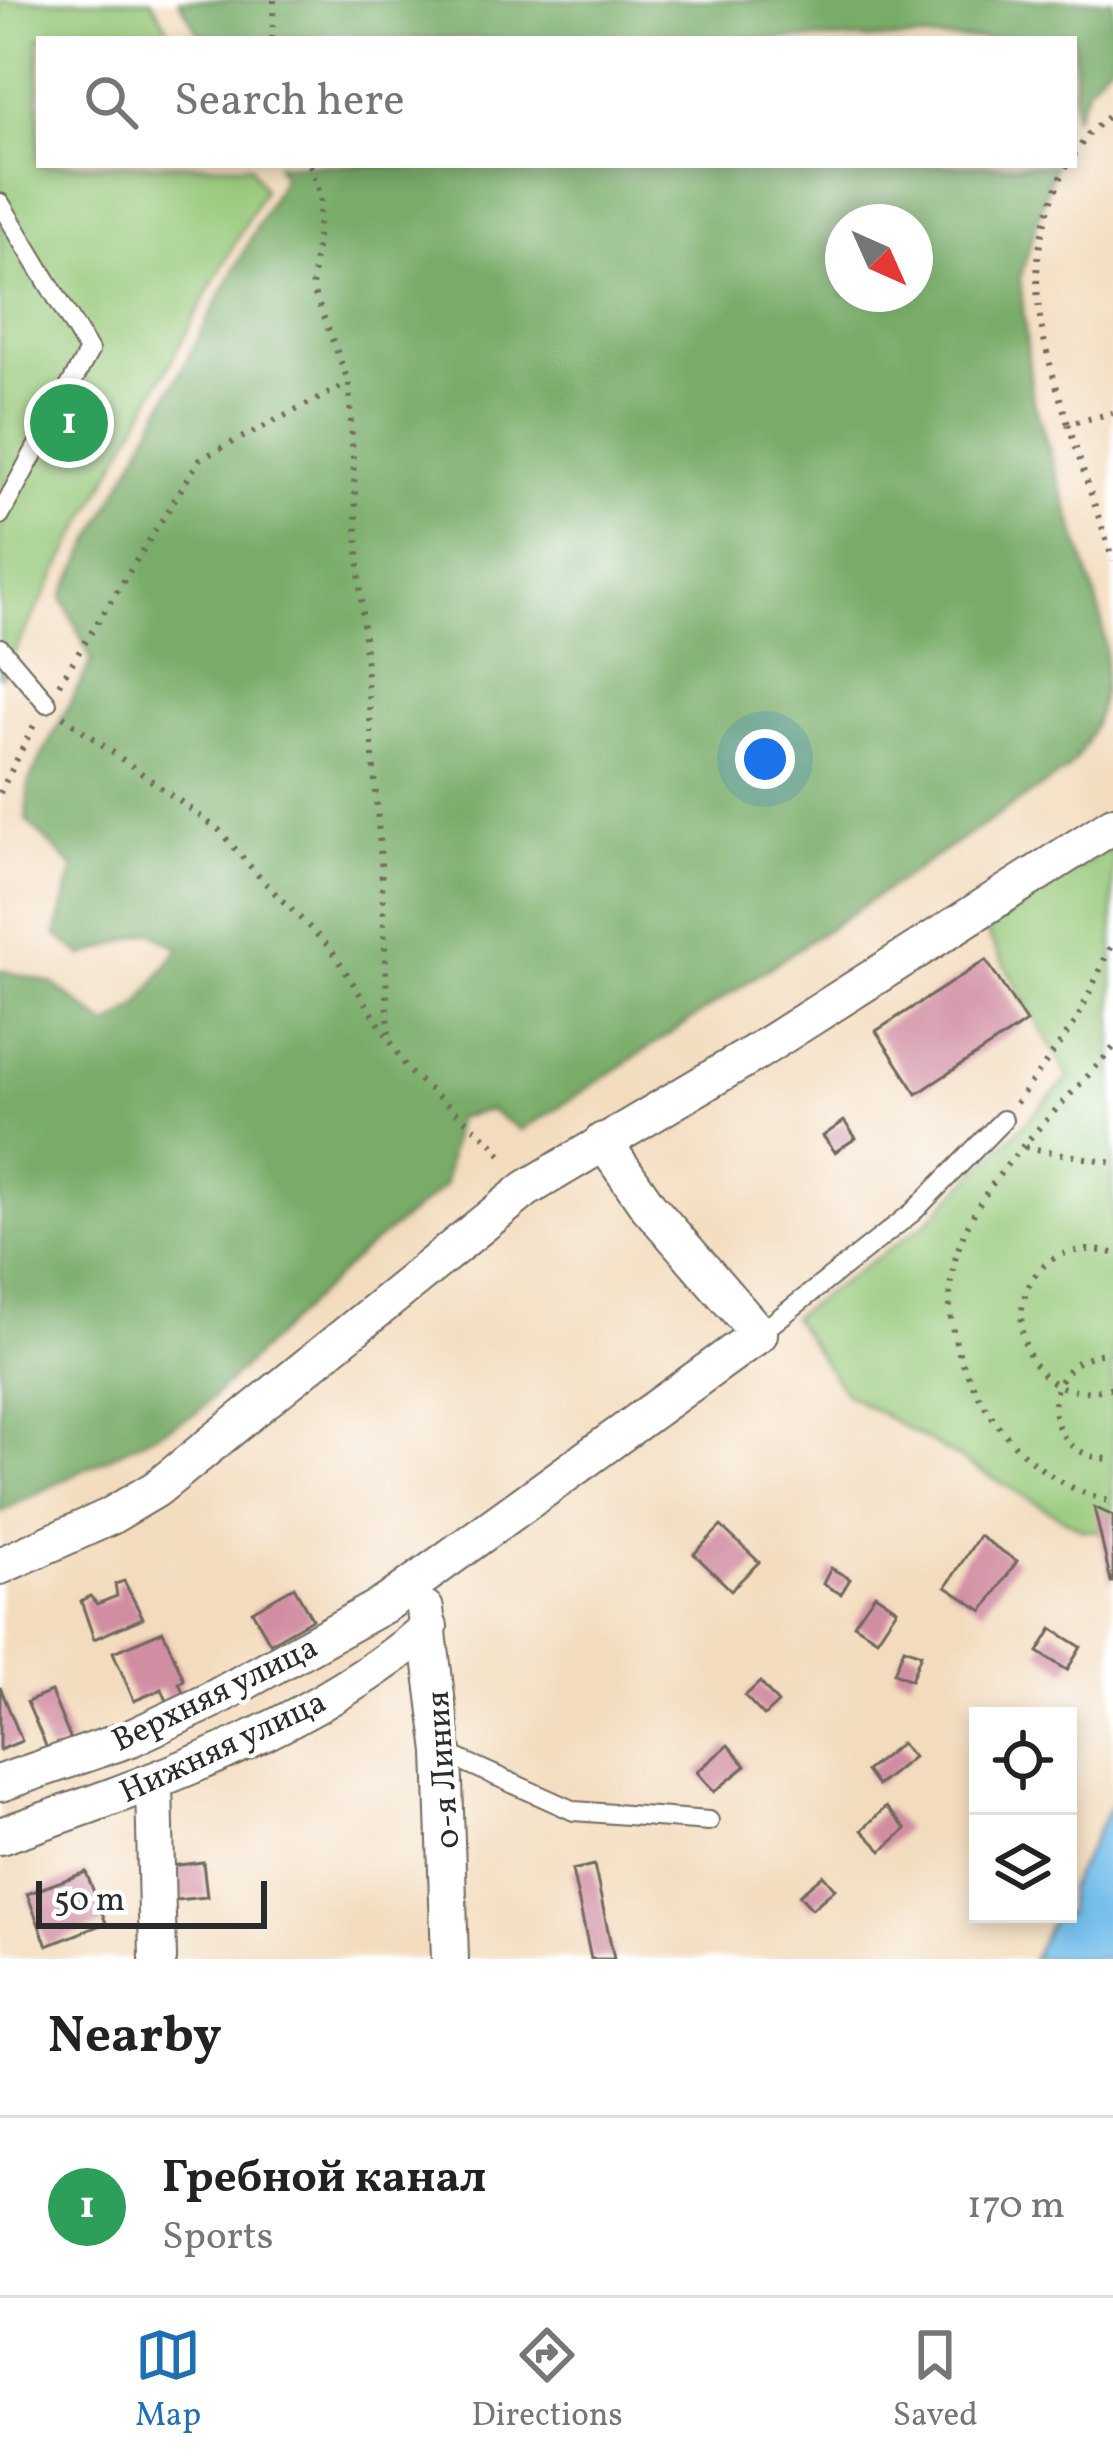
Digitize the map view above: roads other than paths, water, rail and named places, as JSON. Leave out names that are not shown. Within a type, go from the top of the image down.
[{"type":"street","points":[[0,1566],[110,1517],[156,1490],[526,1189],[758,1051],[1113,825]]},
{"type":"street","points":[[603,1141],[648,1206],[759,1334]]},
{"type":"street","name":"Верхняя улица","points":[[0,1784],[131,1738],[208,1702],[418,1582],[759,1334]]},
{"type":"street","name":"0-я Линия","points":[[418,1582],[429,1627],[443,1752],[450,1959]]},
{"type":"street","name":"Нижняя улица","points":[[0,1836],[154,1783],[386,1664],[429,1627]]},
{"type":"street","points":[[154,1783],[158,1959]]},
{"type":"lane","points":[[0,203],[88,351],[0,515]]},
{"type":"lane","points":[[0,648],[47,703]]},
{"type":"lane","points":[[759,1334],[913,1212],[1003,1120]]},
{"type":"lane","points":[[443,1752],[574,1810],[709,1821]]},
{"type":"water","points":[[1113,1802],[1113,1959],[1032,1959],[1050,1923],[1077,1923],[1077,1871]]},
{"type":"place","name":"Гребной канал","points":[[69,423]]}]
